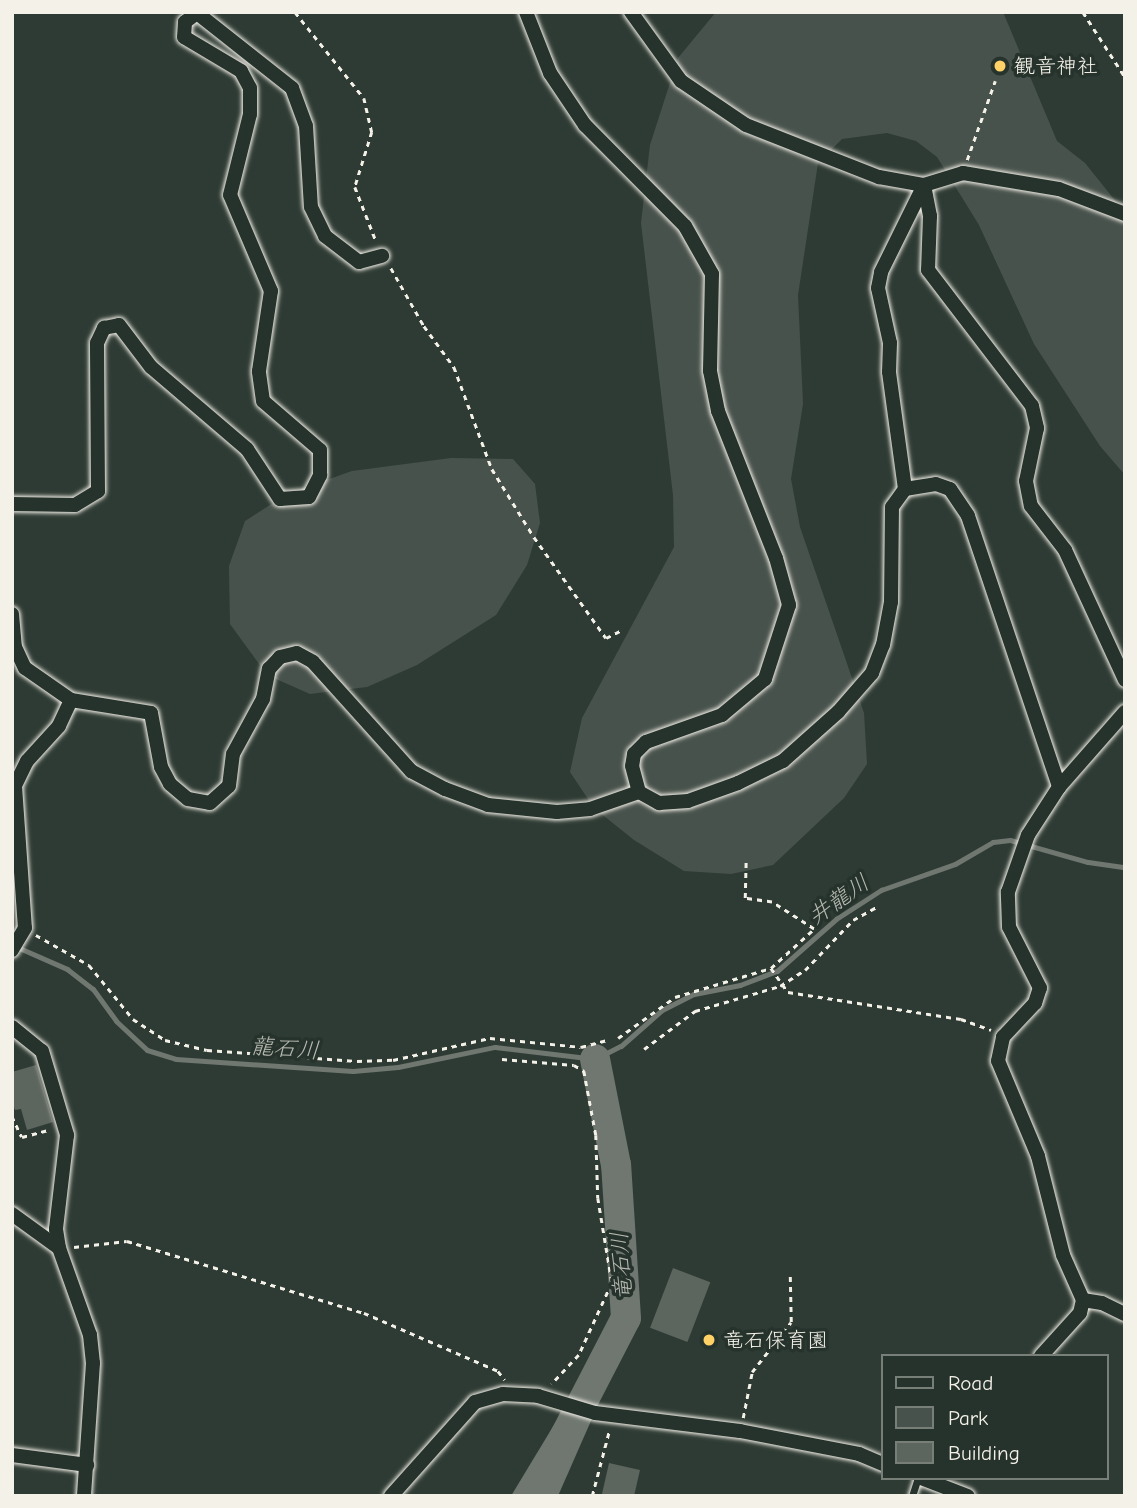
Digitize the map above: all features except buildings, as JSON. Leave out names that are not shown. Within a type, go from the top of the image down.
[{"type":"street","points":[[526,12],[550,73],[585,125],[685,226],[712,274],[710,371],[718,411],[776,558],[789,605],[765,679],[722,715],[646,742],[634,754],[632,766],[639,792],[659,803],[688,801],[738,783],[783,761],[838,712],[872,673],[883,645],[893,567],[890,519],[892,507],[905,489],[888,372],[890,343],[878,288],[881,272],[924,185]]},
{"type":"street","points":[[631,12],[659,56],[714,107],[746,125],[879,177],[924,185],[963,173],[1059,189],[1125,215]]},
{"type":"street","points":[[12,504],[75,505],[98,492],[97,343],[104,328],[119,325],[151,367],[247,449],[280,499],[309,497],[320,475],[320,450],[263,401],[259,371],[271,291],[230,195],[250,114],[250,88],[241,71],[184,37],[185,22],[197,13],[292,88],[306,126],[311,207],[325,236],[359,262],[382,256]]},
{"type":"street","points":[[924,185],[930,216],[928,270],[1032,406],[1037,428],[1026,481],[1031,506],[1065,550],[1125,680]]},
{"type":"street","points":[[905,489],[936,484],[950,489],[968,516],[1059,787]]},
{"type":"street","points":[[12,614],[15,647],[25,668],[71,700],[151,713],[161,767],[170,784],[188,799],[210,803],[229,786],[233,754],[263,699],[269,669],[279,657],[297,653],[313,662],[411,771],[445,789],[488,805],[557,812],[590,809],[639,792]]},
{"type":"street","points":[[19,938],[15,786],[27,761],[59,726],[71,700]]},
{"type":"street","points":[[1043,1354],[1080,1313],[1083,1300],[1063,1255],[1038,1157],[1000,1075],[1003,1037],[1039,996],[1036,976],[1009,927],[1007,910],[1026,842],[1059,787],[1125,712]]},
{"type":"street","points":[[12,1027],[42,1051],[65,1126],[59,1248],[90,1335],[93,1363],[84,1496]]},
{"type":"street","points":[[12,1214],[59,1248]]},
{"type":"street","points":[[1083,1300],[1102,1303],[1125,1314]]},
{"type":"street","points":[[391,1496],[475,1402],[503,1394],[545,1397],[613,1416],[740,1431],[859,1454],[881,1463]]},
{"type":"street","points":[[12,1455],[87,1465]]},
{"type":"street","points":[[938,1481],[968,1496]]},
{"type":"lane","points":[[912,1496],[919,1480]]},
{"type":"path","points":[[295,12],[364,99],[372,132],[355,187],[382,256],[454,367],[492,469],[534,537],[606,638],[622,630]]},
{"type":"path","points":[[1083,12],[1125,77]]},
{"type":"path","points":[[963,173],[995,81]]},
{"type":"path","points":[[618,1038],[675,997],[772,969],[814,929],[772,902],[745,898],[746,858]]},
{"type":"path","points":[[644,1049],[695,1011],[780,986],[813,963],[852,920],[876,906]]},
{"type":"path","points":[[19,938],[89,965],[133,1019],[165,1040],[207,1050],[357,1061],[393,1060],[490,1038],[581,1046],[607,1040]]},
{"type":"path","points":[[772,969],[780,986],[805,996],[961,1019],[1003,1037]]},
{"type":"path","points":[[502,1059],[574,1065],[584,1071],[612,1283],[579,1355],[545,1397]]},
{"type":"path","points":[[12,1116],[21,1127],[22,1137],[65,1126]]},
{"type":"path","points":[[59,1248],[127,1241],[364,1313],[498,1371],[505,1380],[503,1394]]},
{"type":"path","points":[[740,1431],[752,1372],[791,1321],[790,1275]]},
{"type":"path","points":[[592,1496],[613,1416]]},
{"type":"green space","points":[[716,12],[1003,12],[1057,141],[1085,163],[1125,213],[1125,475],[1100,446],[1034,344],[979,225],[937,157],[916,141],[887,133],[842,139],[818,163],[798,295],[803,404],[791,479],[800,527],[864,713],[867,764],[844,798],[773,865],[731,874],[684,871],[634,840],[594,808],[570,772],[582,718],[674,547],[673,495],[641,223],[650,145],[678,58]]},
{"type":"green space","points":[[451,458],[513,459],[535,484],[540,523],[527,565],[496,615],[417,665],[367,687],[310,694],[267,675],[230,624],[229,566],[245,521],[287,494],[352,471]]},
{"type":"shaded area","points":[[566,1405],[594,1414],[558,1496],[511,1496]]},
{"type":"waterway","name":"龍石川","points":[[17,947],[67,969],[93,989],[116,1021],[147,1050],[176,1059],[353,1071],[398,1067],[495,1047],[595,1059],[621,1046],[662,1010],[694,994],[740,985],[777,971],[836,919],[881,890],[955,864],[993,842],[1010,840],[1088,862],[1125,867]]},
{"type":"waterway","name":"竜石川","points":[[534,1496],[626,1318],[616,1165],[595,1059]]},
{"type":"place","name":"観音神社","points":[[1000,66]]},
{"type":"place","name":"竜石保育園","points":[[709,1340]]},
{"type":"water label","name":"井龍川","points":[[839,900]]}]
